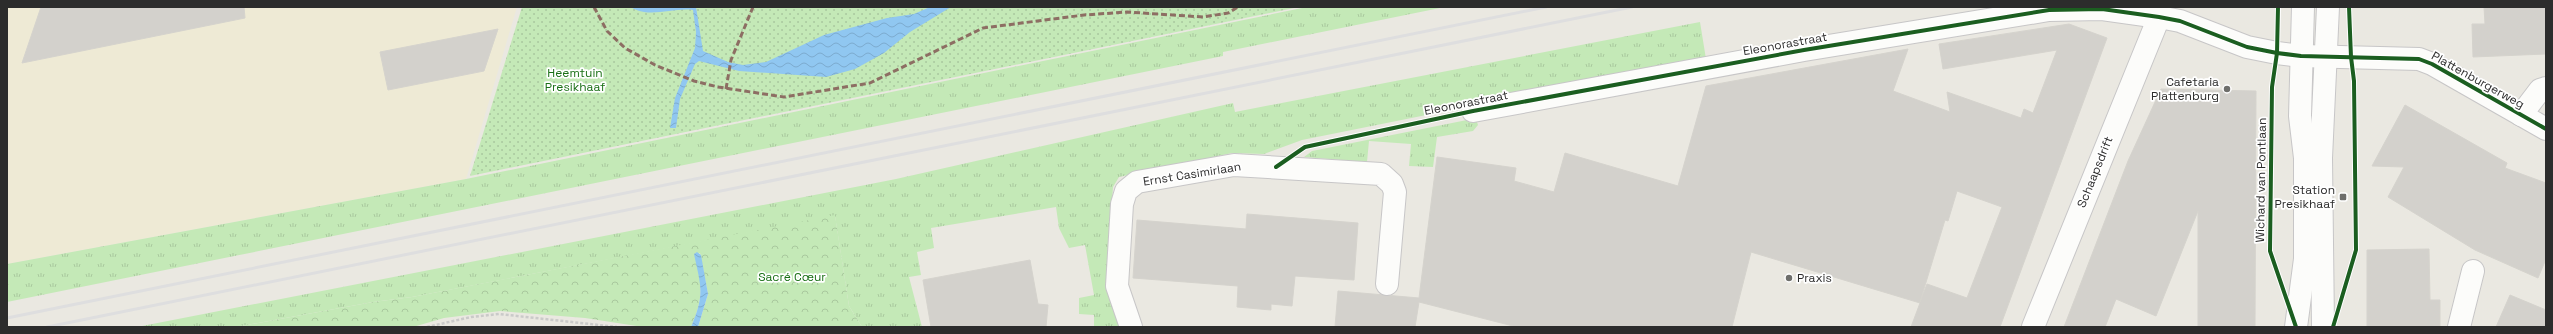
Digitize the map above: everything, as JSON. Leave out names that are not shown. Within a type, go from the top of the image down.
[{"type":"street","points":[[2296,327],[2305,259],[2305,158],[2300,116],[2303,7]]},
{"type":"street","points":[[2323,327],[2321,158],[2328,7]]},
{"type":"street","name":"Eleonorastraat","points":[[1473,111],[1804,50],[2049,10],[2102,9],[2159,17],[2180,21],[2247,47],[2302,56]]},
{"type":"street","name":"Schaapsdrift","points":[[2033,327],[2159,17]]},
{"type":"street","name":"Plattenburgerweg","points":[[2302,56],[2419,59],[2432,64],[2546,129]]},
{"type":"street","points":[[2521,115],[2540,90],[2546,88]]},
{"type":"street","name":"Ernst Casimirlaan","points":[[1131,327],[1119,294],[1117,278],[1122,204],[1126,191],[1137,182],[1219,167],[1234,165],[1381,174],[1388,179],[1395,192],[1387,284]]},
{"type":"street","points":[[2459,327],[2473,271]]},
{"type":"path","points":[[426,327],[471,317],[499,314],[617,327]]},
{"type":"shaded area","points":[[7,7],[517,7],[466,179],[7,264]]},
{"type":"green space","name":"Heemtuin Presikhaaf","points":[[522,7],[1299,7],[470,176]]},
{"type":"green space","points":[[1307,7],[1445,7],[1223,52],[1223,56],[7,302],[7,264],[466,179]]},
{"type":"green space","points":[[1700,22],[1706,59],[1302,140],[1264,154],[1232,153],[1119,177],[1113,187],[1106,286],[1119,327],[1094,327],[1094,315],[1079,314],[1079,298],[1094,295],[1085,245],[1069,248],[1059,228],[1056,207],[931,228],[934,248],[917,252],[921,275],[909,277],[922,327],[862,327],[849,306],[835,216],[412,297],[373,302],[236,327],[137,327],[896,179],[1233,103],[1235,112]]},
{"type":"green space","points":[[1472,119],[1477,122],[1478,125],[1473,131],[1437,137],[1433,167],[1409,166],[1411,144],[1369,141],[1367,162],[1304,157],[1312,151]]},
{"type":"green space","name":"Sacré Cœur","points":[[835,215],[849,306],[862,327],[698,327],[708,294],[700,253],[695,256],[700,284],[700,300],[691,327],[643,327],[585,318],[500,311],[444,318],[413,327],[236,327],[373,302],[412,297]]},
{"type":"water","points":[[631,7],[696,7],[703,51],[728,62],[743,65],[766,62],[824,35],[887,18],[914,14],[930,7],[951,7],[910,32],[884,53],[855,69],[826,77],[739,71],[699,61],[695,64],[680,99],[676,128],[670,128],[675,98],[695,48],[696,32],[693,10],[645,12]]},
{"type":"water","points":[[697,252],[701,255],[708,294],[698,327],[691,327],[700,298],[700,283],[694,254]]},
{"type":"building","points":[[41,7],[244,7],[245,18],[22,63]]},
{"type":"building","points":[[2484,7],[2546,7],[2546,54],[2473,57],[2472,24],[2485,24]]},
{"type":"building","points":[[2069,24],[2107,38],[2000,327],[1911,327],[1920,303],[1751,252],[1732,327],[1517,327],[1419,302],[1415,327],[1335,327],[1338,291],[1419,298],[1437,157],[1516,168],[1514,181],[1554,192],[1565,153],[1678,186],[1706,86],[1908,49],[1893,91],[1950,112],[1947,92],[2021,118],[2024,109],[2033,113],[2057,50],[1943,69],[1939,44]],"holes":[[[1957,191],[2002,207],[1967,298],[1927,284],[1920,302],[1945,220],[1948,221]]]},
{"type":"building","points":[[498,29],[484,71],[388,90],[380,52]]},
{"type":"building","points":[[2161,89],[2256,91],[2255,327],[2198,327],[2198,211],[2156,316],[2116,299],[2105,327],[2064,327],[2128,161]]},
{"type":"building","points":[[2405,105],[2507,163],[2505,168],[2546,183],[2546,259],[2538,278],[2475,250],[2388,197],[2404,167],[2372,166]]},
{"type":"building","points":[[1247,214],[1358,223],[1354,280],[1295,276],[1292,306],[1271,304],[1271,310],[1237,307],[1238,286],[1133,278],[1137,220],[1246,229]]},
{"type":"building","points":[[2429,249],[2430,300],[2440,300],[2440,327],[2367,327],[2367,250]]},
{"type":"building","points":[[1030,260],[1038,304],[1048,305],[1046,327],[931,327],[923,280]]},
{"type":"building","points":[[2510,295],[2546,310],[2546,327],[2496,327]]},
{"type":"railway","points":[[7,318],[1546,7]]},
{"type":"railway","points":[[47,327],[1632,7]]},
{"type":"marked path","points":[[594,7],[607,31],[625,48],[655,65],[694,81],[718,87],[784,97],[870,83],[983,28],[1084,15],[1127,12],[1203,17],[1228,13],[1238,7]]},
{"type":"marked path","points":[[726,89],[731,60],[753,7]]},
{"type":"cycle path","name":"Wichard van Pontlaan","points":[[2278,7],[2277,53],[2272,87],[2270,251],[2296,327]]},
{"type":"cycle path","points":[[2333,327],[2356,250],[2354,81],[2351,57],[2349,7]]},
{"type":"cycle path","points":[[1276,167],[1305,147],[1473,111],[1804,50],[2049,10],[2102,9],[2159,17],[2180,21],[2247,47],[2277,53],[2301,56],[2419,59],[2432,64],[2546,129]]},
{"type":"place","name":"Cafetaria Plattenburg","points":[[2227,89]]},
{"type":"place","name":"Station Presikhaaf","points":[[2343,197]]},
{"type":"place","name":"Praxis","points":[[1789,278]]}]
